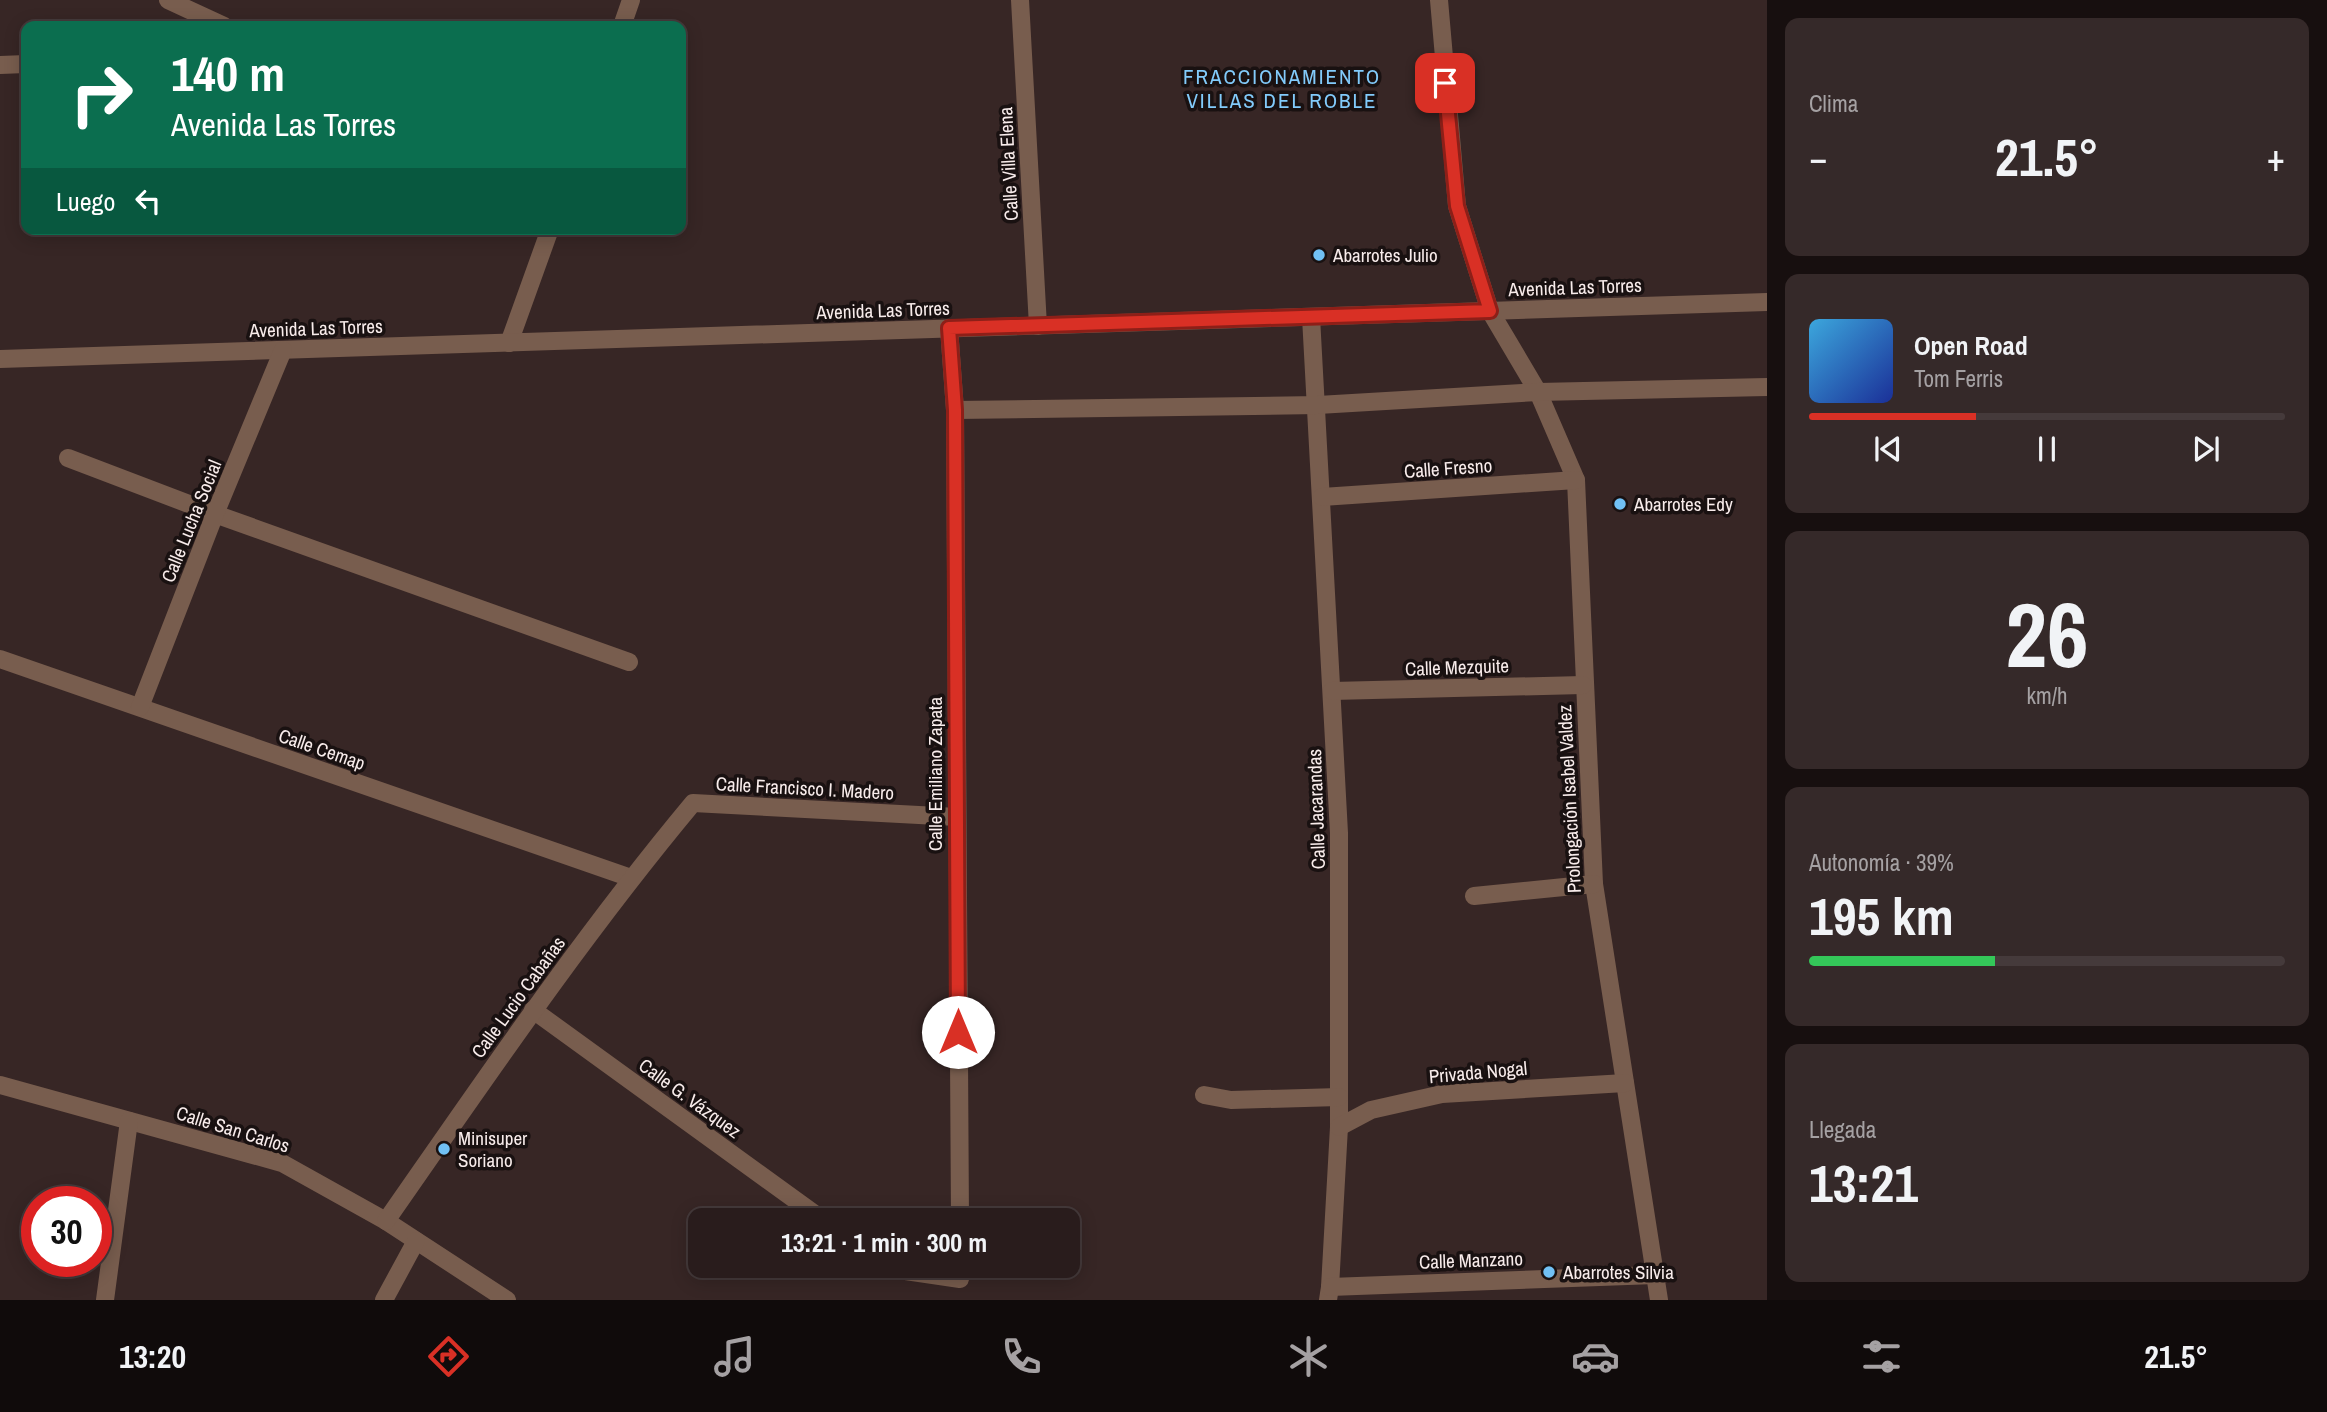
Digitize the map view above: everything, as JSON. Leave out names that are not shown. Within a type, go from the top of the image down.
[{"type":"street","points":[[168,0],[213,21]]},
{"type":"street","points":[[624,21],[631,0]]},
{"type":"street","name":"Calle Villa Elena","points":[[1020,0],[1038,326]]},
{"type":"street","name":"Prolongación Isabel Valdez","points":[[1439,0],[1457,206],[1490,311],[1538,392],[1576,480],[1583,685],[1594,884],[1659,1300]]},
{"type":"street","points":[[0,65],[21,64]]},
{"type":"street","points":[[509,343],[548,235]]},
{"type":"street","name":"Avenida Las Torres","points":[[0,359],[1767,302]]},
{"type":"street","name":"Calle Jacarandas","points":[[1311,317],[1318,405],[1339,833],[1339,1127],[1329,1293]]},
{"type":"street","name":"Calle Emiliano Zapata","points":[[949,328],[955,410],[960,1208]]},
{"type":"street","name":"Calle Lucha Social","points":[[140,707],[215,514],[283,350]]},
{"type":"street","points":[[955,410],[1318,405],[1538,392],[1767,387]]},
{"type":"street","points":[[68,458],[215,514],[629,662]]},
{"type":"street","name":"Calle Fresno","points":[[1322,497],[1576,480]]},
{"type":"street","name":"Calle Cemap","points":[[0,659],[631,878]]},
{"type":"street","name":"Calle Mezquite","points":[[1332,691],[1583,685]]},
{"type":"street","name":"Calle Francisco I. Madero","points":[[693,803],[957,817]]},
{"type":"street","name":"Calle Lucio Cabañas","points":[[386,1221],[533,1010],[631,878],[693,803]]},
{"type":"street","points":[[1474,896],[1594,884]]},
{"type":"street","name":"Calle G. Vázquez","points":[[533,1010],[806,1208]]},
{"type":"street","name":"Privada Nogal","points":[[1339,1127],[1371,1110],[1442,1094],[1625,1083]]},
{"type":"street","name":"Calle San Carlos","points":[[0,1086],[282,1164],[386,1221],[507,1300]]},
{"type":"street","points":[[1204,1095],[1231,1100],[1339,1097]]},
{"type":"street","points":[[106,1300],[129,1121]]},
{"type":"street","points":[[384,1300],[416,1241]]},
{"type":"street","name":"Calle Manzano","points":[[1329,1293],[1655,1275]]},
{"type":"place","name":"Abarrotes Julio","points":[[1319,255]]},
{"type":"place","name":"Abarrotes Edy","points":[[1620,504]]},
{"type":"place","name":"Minisuper Soriano","points":[[444,1149]]},
{"type":"place","name":"Abarrotes Silvia","points":[[1549,1272]]},
{"type":"district","name":"FRACCIONAMIENTO VILLAS DEL ROBLE","points":[[1282,88]]},
{"type":"route","points":[[958,1032],[955,410],[949,328],[1490,311],[1457,206],[1445,83]]}]
